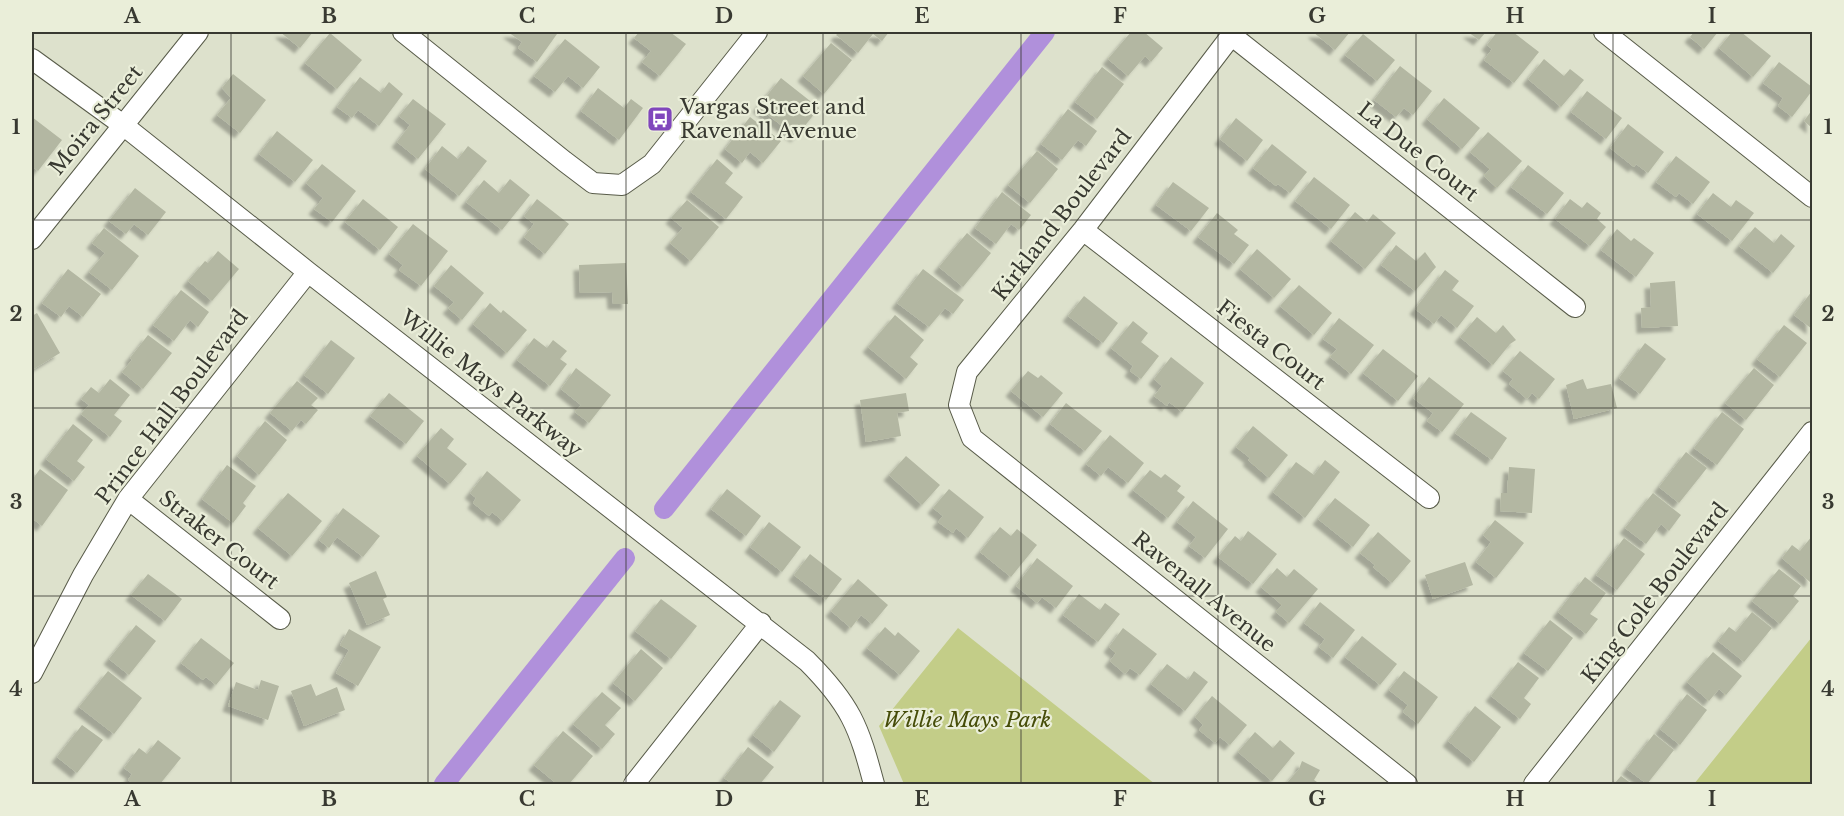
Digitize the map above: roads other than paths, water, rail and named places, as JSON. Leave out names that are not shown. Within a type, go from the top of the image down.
[{"type":"street","name":"Moira Street","points":[[32,239],[198,32]]},
{"type":"street","points":[[403,32],[593,183],[622,184],[652,164],[757,32]]},
{"type":"street","points":[[1604,32],[1812,197]]},
{"type":"street","name":"Kirkland Boulevard","points":[[972,438],[959,405],[967,372],[1083,230],[1233,33]]},
{"type":"street","name":"La Due Court","points":[[1233,33],[1575,307]]},
{"type":"street","name":"Willie Mays Parkway","points":[[32,59],[123,125],[807,661],[831,685],[851,717],[866,753],[874,784]]},
{"type":"street","name":"Fiesta Court","points":[[1083,230],[1429,498]]},
{"type":"street","name":"Prince Hall Boulevard","points":[[32,673],[83,575],[128,499],[308,272]]},
{"type":"street","name":"King Cole Boulevard","points":[[1534,784],[1812,432]]},
{"type":"street","name":"Ravenall Avenue","points":[[972,438],[1407,784]]},
{"type":"street","name":"Straker Court","points":[[128,499],[280,619]]},
{"type":"street","points":[[634,784],[761,623]]},
{"type":"waterway","points":[[664,509],[1045,32]]},
{"type":"waterway","points":[[444,784],[625,558]]},
{"type":"place","name":"Vargas Street and Ravenall Avenue","points":[[660,119]]},
{"type":"park label","name":"Willie Mays Park","points":[[967,720]]}]
